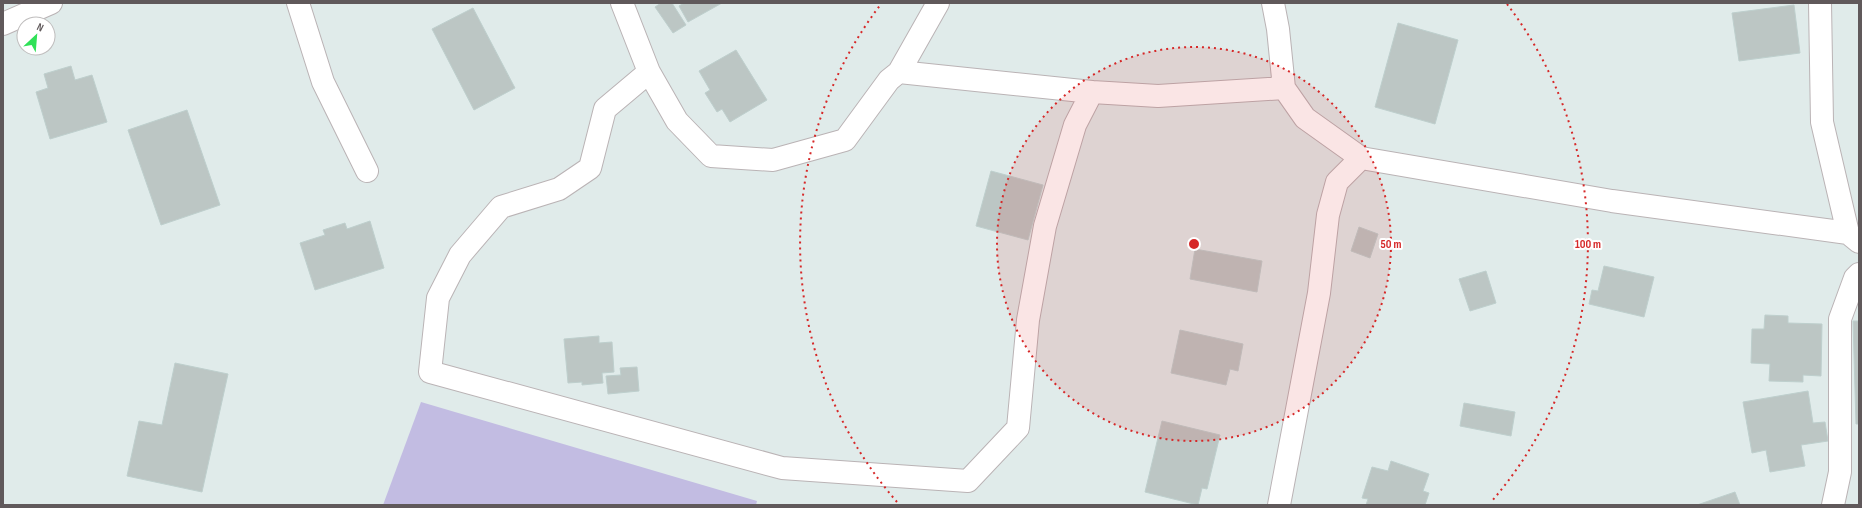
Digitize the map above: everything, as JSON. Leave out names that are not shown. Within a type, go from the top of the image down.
[{"type":"street","points":[[5,27],[51,3]]},
{"type":"street","points":[[298,3],[323,82],[367,171]]},
{"type":"street","points":[[622,3],[649,72],[677,120],[711,156],[773,160],[845,140],[889,80],[899,72],[938,3]]},
{"type":"street","points":[[1273,3],[1278,29],[1284,88],[1305,118],[1361,158],[1612,201],[1854,237],[1822,122],[1820,3]]},
{"type":"street","points":[[649,72],[606,109],[590,168],[559,189],[501,207],[460,255],[438,298],[430,372],[782,468],[968,481],[1018,428],[1028,320],[1045,226],[1075,125],[1092,92]]},
{"type":"street","points":[[899,72],[1092,92],[1158,96],[1284,88]]},
{"type":"street","points":[[1279,505],[1319,292],[1328,215],[1337,182],[1361,158]]},
{"type":"street","points":[[1833,505],[1840,472],[1840,319],[1855,278],[1859,274]]},
{"type":"shaded area","points":[[421,402],[757,501],[756,505],[383,505]]},
{"type":"building","points":[[661,3],[672,3],[686,25],[673,33],[655,7]]},
{"type":"building","points":[[684,3],[722,3],[688,22],[679,6]]},
{"type":"building","points":[[1794,5],[1800,53],[1739,61],[1732,13]]},
{"type":"building","points":[[473,8],[515,88],[474,110],[432,29]]},
{"type":"building","points":[[1398,23],[1458,40],[1435,124],[1375,107]]},
{"type":"building","points":[[736,50],[767,100],[730,122],[722,109],[717,112],[705,93],[710,90],[699,71]]},
{"type":"building","points":[[71,66],[75,80],[92,75],[107,122],[50,139],[36,92],[48,88],[44,74]]},
{"type":"building","points":[[187,110],[220,205],[161,225],[128,130]]},
{"type":"building","points":[[991,171],[1043,185],[1028,240],[976,226]]},
{"type":"building","points":[[370,221],[384,268],[315,290],[300,243],[325,235],[323,230],[345,223],[347,229]]},
{"type":"building","points":[[1359,227],[1378,234],[1370,258],[1351,251]]},
{"type":"building","points":[[1195,249],[1262,261],[1257,292],[1190,279]]},
{"type":"building","points":[[1604,266],[1654,277],[1644,317],[1589,304],[1592,290],[1598,291]]},
{"type":"building","points":[[1486,271],[1496,303],[1470,311],[1459,279]]},
{"type":"building","points":[[1765,315],[1788,316],[1788,323],[1822,324],[1821,376],[1803,375],[1803,382],[1769,381],[1770,364],[1751,363],[1752,329],[1764,329]]},
{"type":"building","points":[[1853,321],[1859,321],[1859,424],[1856,424]]},
{"type":"building","points":[[1180,330],[1243,344],[1238,371],[1230,369],[1226,385],[1171,373]]},
{"type":"building","points":[[599,336],[599,343],[612,342],[614,372],[602,373],[603,383],[582,385],[582,382],[568,383],[564,339]]},
{"type":"building","points":[[175,363],[228,374],[202,492],[127,476],[139,421],[162,425]]},
{"type":"building","points":[[637,367],[639,391],[608,394],[606,376],[621,375],[620,368]]},
{"type":"building","points":[[1808,391],[1813,423],[1825,422],[1828,441],[1801,445],[1805,466],[1770,472],[1766,450],[1752,453],[1743,402]]},
{"type":"building","points":[[1464,403],[1515,412],[1511,436],[1460,426]]},
{"type":"building","points":[[1162,421],[1220,435],[1207,489],[1202,488],[1198,505],[1145,492]]},
{"type":"building","points":[[1391,461],[1429,474],[1423,491],[1429,493],[1425,505],[1366,505],[1368,499],[1362,498],[1372,467],[1388,471]]},
{"type":"building","points":[[1735,492],[1740,505],[1697,505]]}]
